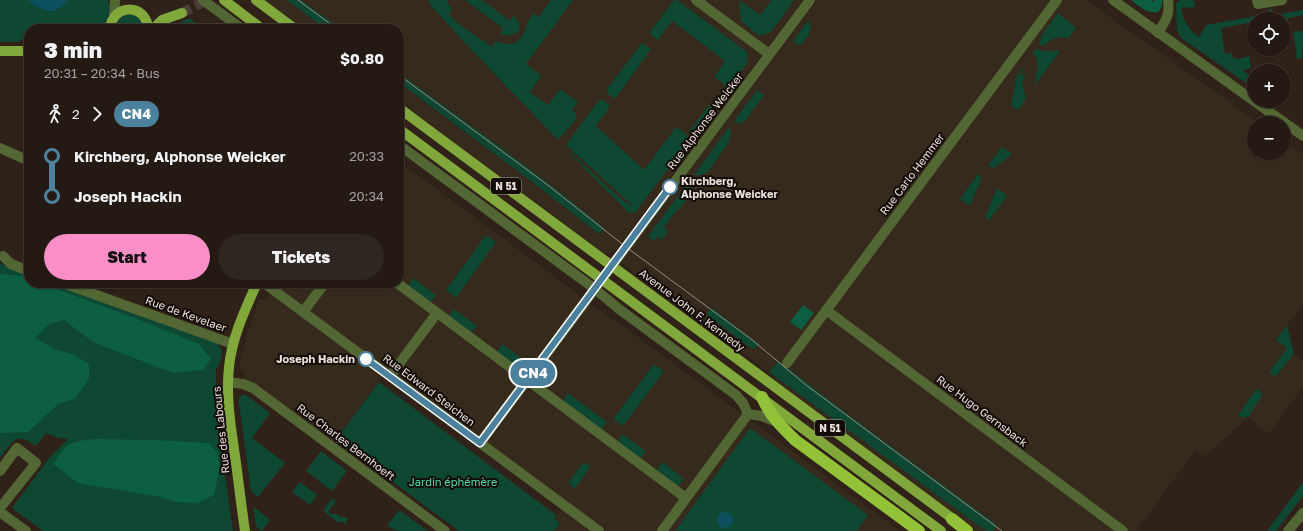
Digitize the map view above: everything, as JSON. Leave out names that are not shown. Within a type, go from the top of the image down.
[{"type":"highway","name":"N 51","points":[[762,397],[767,410],[795,440],[918,531]]},
{"type":"highway","points":[[952,519],[967,531]]},
{"type":"main road","points":[[256,0],[288,24]]},
{"type":"main road","points":[[230,2],[256,24]]},
{"type":"main road","points":[[112,24],[114,18],[123,10],[131,10],[140,13],[148,24]]},
{"type":"main road","points":[[158,24],[162,20],[182,13]]},
{"type":"main road","points":[[143,16],[162,20]]},
{"type":"main road","points":[[0,51],[24,52]]},
{"type":"main road","name":"Avenue John F. Kennedy","points":[[404,112],[952,519],[971,531]]},
{"type":"main road","name":"N 51","points":[[404,132],[941,531]]},
{"type":"main road","name":"Rue des Labours","points":[[245,531],[230,421],[228,382],[233,344],[241,319],[255,288]]},
{"type":"street","points":[[116,0],[131,10]]},
{"type":"street","points":[[114,18],[116,0]]},
{"type":"street","points":[[203,0],[235,24]]},
{"type":"street","points":[[696,0],[769,54]]},
{"type":"street","name":"Rue Alphonse Weicker","points":[[480,443],[810,0]]},
{"type":"street","name":"Rue Carlo Hemmer","points":[[787,363],[1057,0]]},
{"type":"street","points":[[1112,0],[1247,96]]},
{"type":"street","points":[[1158,33],[1168,16],[1168,0]]},
{"type":"street","points":[[1257,0],[1258,4],[1282,0]]},
{"type":"street","points":[[1264,108],[1303,136]]},
{"type":"street","points":[[0,148],[24,159]]},
{"type":"street","points":[[404,149],[736,395],[743,403],[748,414]]},
{"type":"street","points":[[541,250],[549,240]]},
{"type":"street","points":[[3,256],[11,264],[24,269]]},
{"type":"street","name":"Rue de Kevelaer","points":[[78,288],[233,344]]},
{"type":"street","name":"Rue Edward Steichen","points":[[271,288],[599,531]]},
{"type":"street","points":[[303,312],[321,288]]},
{"type":"street","points":[[404,288],[686,498]]},
{"type":"street","name":"Rue Hugo Gernsback","points":[[826,310],[1123,531]]},
{"type":"street","points":[[390,376],[437,312]]},
{"type":"street","name":"Rue Charles Bernhoeft","points":[[228,382],[243,384],[253,388],[445,531]]},
{"type":"street","points":[[748,414],[762,416],[777,422]]},
{"type":"street","points":[[662,531],[748,414]]},
{"type":"street","points":[[0,471],[17,448],[36,463],[0,508]]},
{"type":"street","points":[[0,512],[26,531]]},
{"type":"street","points":[[1288,531],[1303,513]]},
{"type":"shaded area","points":[[256,0],[803,0],[618,248],[613,252],[603,254],[404,112],[404,24],[288,24]]},
{"type":"shaded area","points":[[817,0],[1086,0],[1249,116],[1247,116],[1247,160],[1291,160],[1291,146],[1303,154],[1303,305],[1287,325],[1294,354],[1303,361],[1303,387],[1269,434],[1248,418],[1205,456],[1196,449],[1136,531],[971,531],[771,384],[776,377],[621,263]]},
{"type":"shaded area","points":[[404,165],[586,301],[638,337],[900,531],[554,531],[560,523],[554,518],[563,505],[385,373],[331,446],[243,384],[244,373],[239,368],[246,338],[259,299],[265,301],[274,288],[404,288]]},
{"type":"green space","points":[[0,0],[108,0],[109,11],[105,24],[24,24],[24,38],[19,42],[0,42]]},
{"type":"green space","points":[[287,0],[301,0],[334,24],[319,24]]},
{"type":"green space","points":[[430,0],[447,0],[452,9],[449,15],[460,25],[492,47],[495,41],[505,44],[512,44],[518,41],[522,37],[533,13],[539,17],[551,0],[573,0],[526,64],[541,76],[530,92],[548,105],[560,89],[578,102],[572,110],[576,113],[576,119],[558,140],[465,43],[428,2]]},
{"type":"green space","points":[[465,0],[482,0],[510,21],[513,16],[518,20],[520,28],[514,34],[500,34],[503,28]]},
{"type":"green space","points":[[674,0],[677,0],[747,52],[748,62],[728,90],[723,86],[724,84],[714,77],[725,61],[672,21],[658,40],[651,35],[650,32]]},
{"type":"green space","points":[[739,0],[760,15],[772,0],[794,0],[771,32],[759,36],[741,21]]},
{"type":"green space","points":[[1131,0],[1151,0],[1154,2],[1154,0],[1162,0],[1162,3],[1158,12],[1150,12],[1143,9]]},
{"type":"green space","points":[[1180,0],[1194,0],[1195,7],[1181,8],[1187,25],[1192,32],[1199,37],[1206,25],[1247,18],[1247,23],[1221,28],[1225,54],[1232,53],[1233,58],[1238,59],[1249,56],[1250,64],[1247,64],[1247,69],[1244,70],[1244,72],[1247,74],[1246,83],[1181,38],[1177,30],[1176,3]]},
{"type":"green space","points":[[1303,10],[1303,15],[1291,17],[1291,12]]},
{"type":"green space","points":[[1058,13],[1076,28],[1069,38],[1056,38],[1045,45],[1039,45],[1042,35]]},
{"type":"green space","points":[[131,14],[136,16],[140,19],[142,24],[118,24],[120,18]]},
{"type":"green space","points":[[189,18],[197,24],[178,24]]},
{"type":"green space","points":[[808,21],[811,25],[809,35],[800,46],[793,41]]},
{"type":"green space","points":[[1303,31],[1302,58],[1297,59],[1293,32]]},
{"type":"green space","points":[[642,43],[651,49],[615,99],[608,94],[607,89]]},
{"type":"green space","points":[[1036,49],[1043,51],[1060,51],[1035,85],[1038,65],[1036,57],[1033,53]]},
{"type":"green space","points":[[1022,68],[1023,69],[1020,74],[1023,76],[1026,72],[1022,83],[1026,98],[1019,110],[1011,106],[1017,75]]},
{"type":"green space","points":[[406,78],[531,170],[604,228],[599,234],[404,86],[404,80]]},
{"type":"green space","points":[[757,90],[764,95],[745,121],[739,124],[734,121]]},
{"type":"green space","points":[[599,100],[603,100],[610,106],[596,126],[644,170],[676,127],[691,138],[635,213],[628,212],[570,154],[569,151],[615,194],[631,206],[632,205],[566,145]]},
{"type":"green space","points":[[709,105],[714,108],[694,135],[689,131]]},
{"type":"green space","points":[[729,127],[731,133],[729,142],[709,170],[702,175],[694,175]]},
{"type":"green space","points":[[1002,147],[1012,154],[993,169],[988,165]]},
{"type":"green space","points":[[978,174],[982,177],[970,206],[960,199]]},
{"type":"green space","points":[[689,181],[693,187],[691,193],[664,227],[668,231],[662,240],[657,237],[654,241],[648,236]]},
{"type":"green space","points":[[997,188],[1007,196],[989,220],[985,217]]},
{"type":"green space","points":[[486,235],[496,242],[456,298],[446,290]]},
{"type":"green space","points":[[0,263],[24,272],[24,288],[69,288],[215,341],[222,351],[220,363],[216,369],[216,398],[218,426],[233,531],[43,531],[12,508],[50,457],[68,439],[59,438],[46,433],[36,446],[23,439],[15,440],[0,458]]},
{"type":"green space","points":[[0,274],[24,276],[24,288],[54,288],[140,320],[199,344],[211,359],[203,370],[173,373],[93,342],[64,320],[49,324],[35,338],[55,349],[74,355],[89,364],[89,379],[75,399],[59,403],[28,432],[0,433]]},
{"type":"green space","points":[[413,278],[436,295],[432,301],[429,302],[408,286]]},
{"type":"green space","points":[[803,305],[814,313],[801,330],[790,322]]},
{"type":"green space","points":[[712,308],[760,345],[752,349],[706,314]]},
{"type":"green space","points":[[454,309],[477,326],[471,332],[449,317]]},
{"type":"green space","points":[[1287,325],[1294,354],[1275,377],[1269,372],[1287,348],[1276,340]]},
{"type":"green space","points":[[502,344],[524,360],[519,366],[517,367],[497,352]]},
{"type":"green space","points":[[779,361],[846,413],[997,525],[993,531],[986,531],[769,372]]},
{"type":"green space","points":[[654,364],[664,371],[623,426],[613,419]]},
{"type":"green space","name":"Jardin éphémère","points":[[379,382],[556,515],[554,518],[560,523],[554,531],[459,531],[336,440]]},
{"type":"green space","points":[[1256,389],[1263,394],[1249,416],[1243,418],[1238,415]]},
{"type":"green space","points":[[568,393],[607,422],[602,429],[563,401]]},
{"type":"green space","points":[[242,395],[246,395],[270,413],[252,438],[285,463],[258,497],[251,491],[239,403],[239,398]]},
{"type":"green space","points":[[750,428],[868,515],[857,531],[675,531]]},
{"type":"green space","points":[[623,434],[646,451],[642,457],[638,457],[620,444],[618,440]]},
{"type":"green space","points":[[95,439],[208,443],[217,453],[219,463],[214,495],[196,503],[176,502],[156,496],[78,483],[53,464],[70,444]]},
{"type":"green space","points":[[321,451],[347,471],[332,491],[306,471]]},
{"type":"green space","points":[[662,462],[684,479],[679,485],[676,485],[657,470]]},
{"type":"green space","points":[[586,463],[589,465],[589,469],[575,489],[568,483],[582,464]]},
{"type":"green space","points":[[300,482],[317,495],[310,505],[292,492]]},
{"type":"green space","points":[[1303,482],[1303,496],[1276,531],[1267,531]]},
{"type":"green space","points":[[332,498],[336,501],[328,512],[333,515],[335,513],[342,518],[344,516],[348,519],[345,524],[341,521],[339,523],[323,511]]},
{"type":"green space","points":[[253,506],[270,520],[262,531],[256,526]]},
{"type":"green space","points":[[399,510],[428,531],[398,531],[387,526]]},
{"type":"water","points":[[28,0],[67,0],[67,2],[56,10],[49,11]]},
{"type":"water","points":[[722,512],[728,512],[733,517],[731,526],[728,528],[722,528],[717,523],[717,517]]},
{"type":"tunnel","points":[[182,13],[207,0]]},
{"type":"tram line","points":[[298,0],[330,24]]},
{"type":"tram line","points":[[404,79],[549,186],[626,247],[751,339],[806,385],[1002,531]]},
{"type":"bus line","name":"CN4","points":[[366,359],[480,443],[670,187]]},
{"type":"place","name":"Kirchberg, Alphonse Weicker","points":[[670,187]]},
{"type":"place","name":"Joseph Hackin","points":[[366,359]]}]
